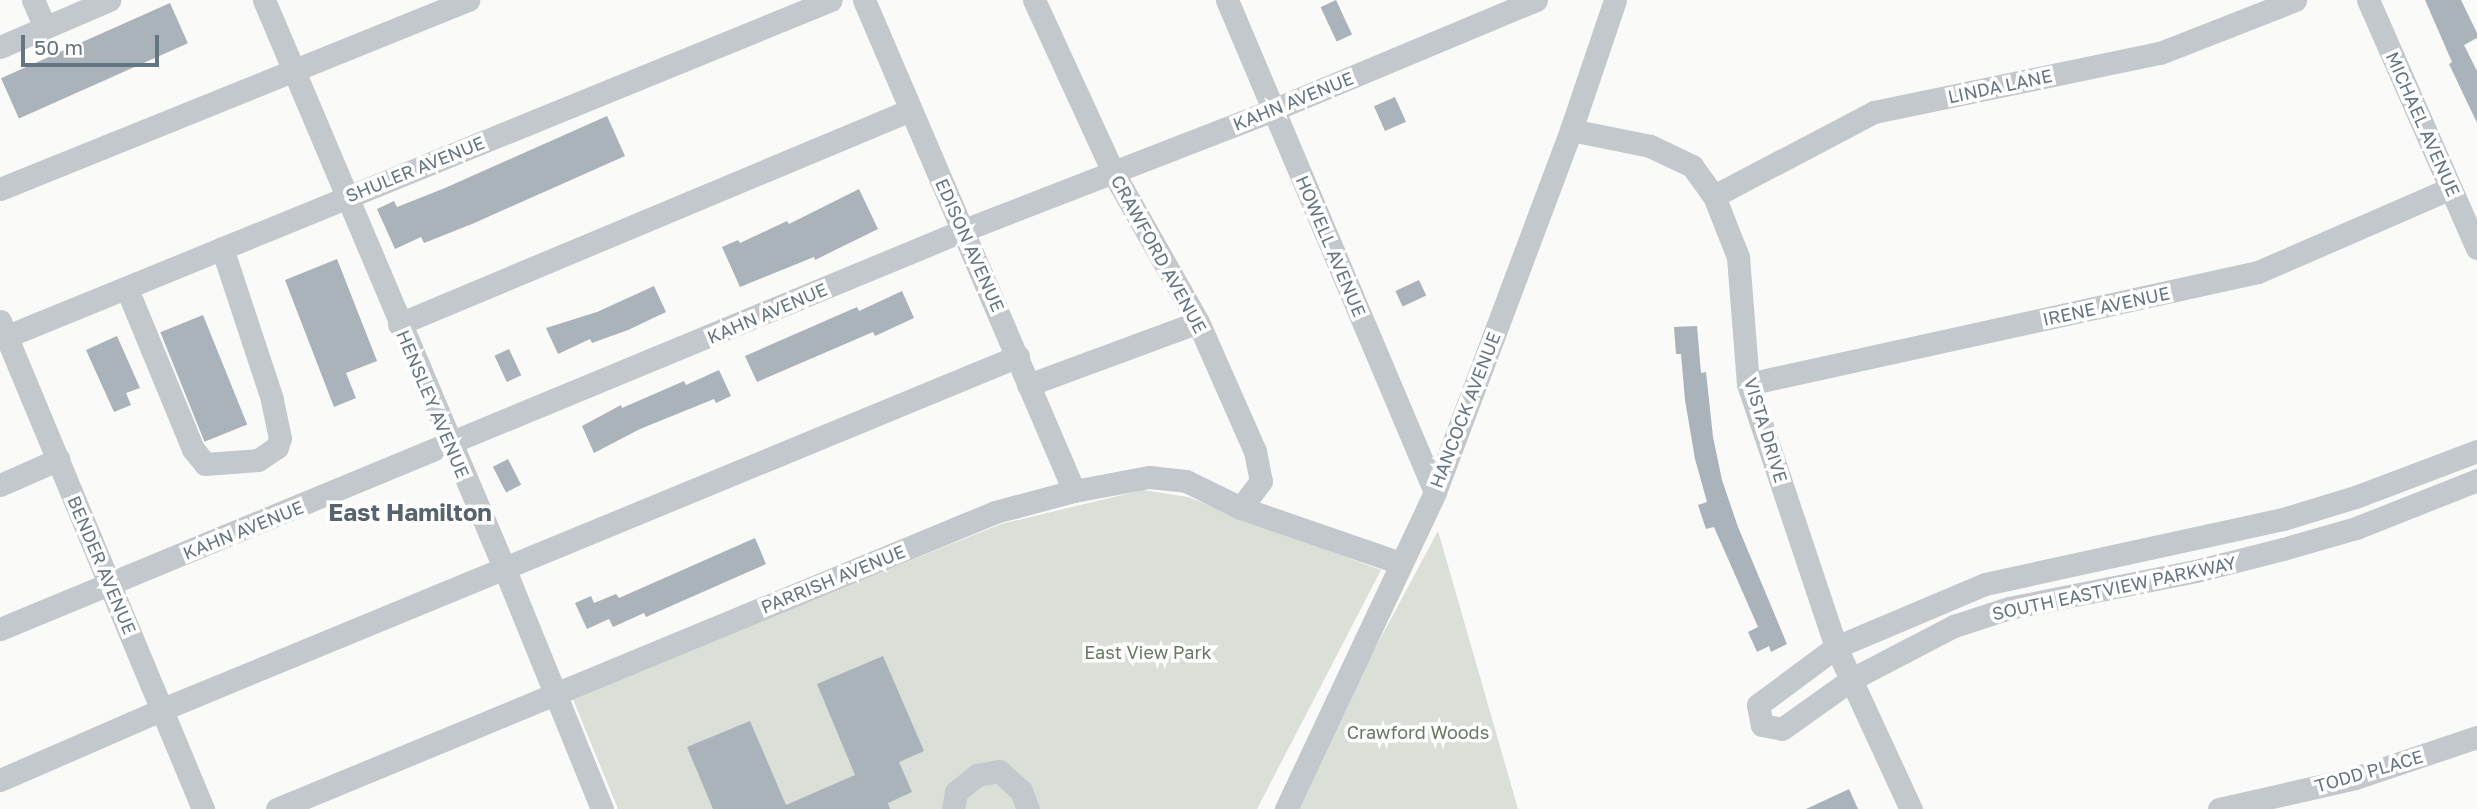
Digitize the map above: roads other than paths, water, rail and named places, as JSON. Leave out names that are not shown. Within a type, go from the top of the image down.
[{"type":"street","points":[[33,0],[45,27]]},
{"type":"street","points":[[0,47],[108,0]]},
{"type":"street","name":"HENSLEY AVENUE","points":[[264,0],[450,446],[505,570],[602,809]]},
{"type":"street","points":[[0,189],[468,0]]},
{"type":"street","name":"SHULER AVENUE","points":[[2,332],[127,289],[345,197],[831,0]]},
{"type":"street","name":"EDISON AVENUE","points":[[863,0],[1074,491]]},
{"type":"street","name":"CRAWFORD AVENUE","points":[[1034,0],[1114,174],[1198,322],[1255,451],[1261,481],[1241,508]]},
{"type":"street","name":"HOWELL AVENUE","points":[[1227,0],[1435,492]]},
{"type":"street","name":"KAHN AVENUE","points":[[0,629],[450,446],[964,230],[1273,110],[1534,0]]},
{"type":"street","name":"HANCOCK AVENUE","points":[[1286,809],[1435,492],[1571,130],[1615,0]]},
{"type":"street","name":"LINDA LANE","points":[[1714,196],[1874,112],[2160,53],[2295,0]]},
{"type":"street","name":"MICHAEL AVENUE","points":[[2368,0],[2477,247]]},
{"type":"street","points":[[399,324],[909,110]]},
{"type":"street","name":"VISTA DRIVE","points":[[1571,130],[1650,146],[1692,166],[1714,196],[1738,257],[1748,384],[1836,647],[1911,809]]},
{"type":"street","name":"IRENE AVENUE","points":[[1748,384],[2258,272],[2451,188]]},
{"type":"street","points":[[127,289],[193,449],[205,464],[258,460],[277,447],[280,438],[272,399],[222,248]]},
{"type":"street","points":[[1028,386],[1198,322]]},
{"type":"street","name":"BENDER AVENUE","points":[[2,332],[59,459],[203,809]]},
{"type":"street","points":[[0,780],[163,709],[1018,356]]},
{"type":"street","name":"SOUTH EASTVIEW PARKWAY","points":[[2477,451],[2355,497],[2283,519],[1985,584],[1836,647],[1758,705],[1762,725],[1782,729],[1852,679],[1954,626],[2009,608],[2196,571],[2283,550],[2356,528],[2477,480]]},
{"type":"street","points":[[0,485],[59,459]]},
{"type":"street","name":"PARRISH AVENUE","points":[[277,809],[995,512],[1074,491],[1149,477],[1186,481],[1241,508],[1401,563]]},
{"type":"street","name":"TODD PLACE","points":[[2219,809],[2355,778],[2477,737]]},
{"type":"street","points":[[953,809],[956,792],[977,775],[999,771],[1021,791],[1028,809]]},
{"type":"district","name":"East Hamilton","points":[[410,512]]},
{"type":"park label","name":"East View Park","points":[[1148,652]]},
{"type":"park label","name":"Crawford Woods","points":[[1418,732]]}]
